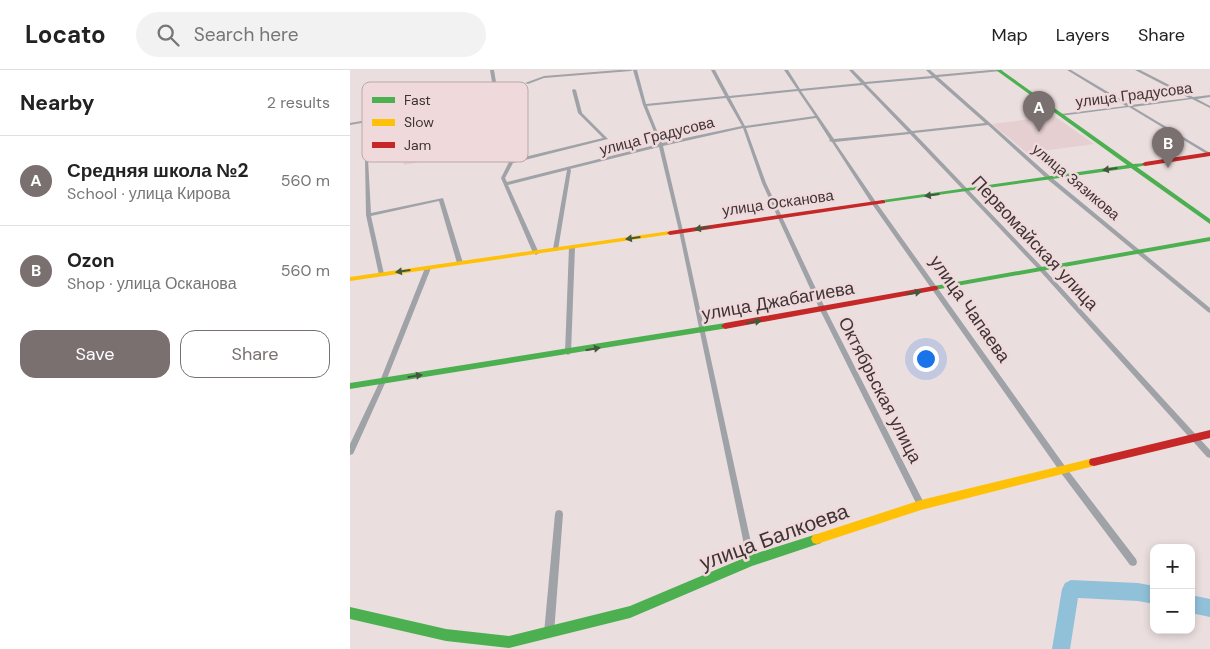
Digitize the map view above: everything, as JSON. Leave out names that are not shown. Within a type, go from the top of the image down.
[{"type":"main road","points":[[999,70],[1210,222]]},
{"type":"main road","name":"улица Осканова","points":[[350,279],[1210,155]]},
{"type":"main road","name":"улица Джабагиева","points":[[350,386],[568,353],[822,310],[1210,239]]},
{"type":"main road","name":"улица Балкоева","points":[[350,612],[446,635],[509,642],[630,612],[751,561],[921,505],[1210,434]]},
{"type":"street","points":[[543,70],[544,77]]},
{"type":"street","points":[[528,83],[544,77],[586,72],[631,70]]},
{"type":"street","points":[[635,70],[645,105],[661,145],[703,330],[751,561]]},
{"type":"street","name":"Октябрьская улица","points":[[713,70],[730,97],[744,127],[764,183],[822,310],[921,505]]},
{"type":"street","name":"улица Чапаева","points":[[786,70],[831,141],[874,203],[1064,471],[1132,562]]},
{"type":"street","name":"Первомайская улица","points":[[851,70],[1042,270],[1210,455]]},
{"type":"street","name":"улица Зязикова","points":[[928,70],[1049,178],[1210,311]]},
{"type":"street","points":[[645,105],[999,70]]},
{"type":"street","points":[[1069,70],[1210,155]]},
{"type":"street","points":[[1137,70],[1210,107]]},
{"type":"street","points":[[528,158],[606,139],[580,113],[574,90]]},
{"type":"street","name":"улица Градусова","points":[[1061,115],[1210,96]]},
{"type":"street","name":"улица Градусова","points":[[505,184],[569,170],[661,145],[744,127],[816,117]]},
{"type":"street","points":[[831,141],[989,124]]},
{"type":"street","points":[[366,162],[368,215],[380,274]]},
{"type":"street","points":[[511,162],[503,178],[536,253]]},
{"type":"street","points":[[556,249],[569,170]]},
{"type":"street","points":[[368,215],[441,199],[460,263]]},
{"type":"street","points":[[568,353],[572,247]]},
{"type":"street","points":[[350,452],[383,381],[428,268]]},
{"type":"street","points":[[548,633],[559,514]]},
{"type":"shaded area","points":[[1054,116],[1094,144],[1027,153],[992,124]]},
{"type":"shaded area","points":[[404,162],[419,162],[404,165]]},
{"type":"waterway","points":[[1061,649],[1071,589],[1150,594]]},
{"type":"waterway","points":[[1195,605],[1210,608]]},
{"type":"traffic: fast","points":[[998,70],[1210,222]]},
{"type":"traffic: fast","points":[[883,202],[1145,164]]},
{"type":"traffic: fast","points":[[934,288],[1210,239]]},
{"type":"traffic: fast","points":[[350,386],[725,326]]},
{"type":"traffic: fast","points":[[350,613],[446,635],[509,642],[630,612],[751,561],[817,539]]},
{"type":"traffic: slow","points":[[350,279],[670,233]]},
{"type":"traffic: slow","points":[[817,539],[921,505],[1094,462]]},
{"type":"traffic: jam","points":[[1145,164],[1210,154]]},
{"type":"traffic: jam","points":[[670,233],[883,202]]},
{"type":"traffic: jam","points":[[725,326],[934,288]]},
{"type":"traffic: jam","points":[[1094,462],[1210,434]]},
{"type":"place","name":"Средняя школа №2","points":[[1039,132]]},
{"type":"place","name":"Ozon","points":[[1168,168]]}]
